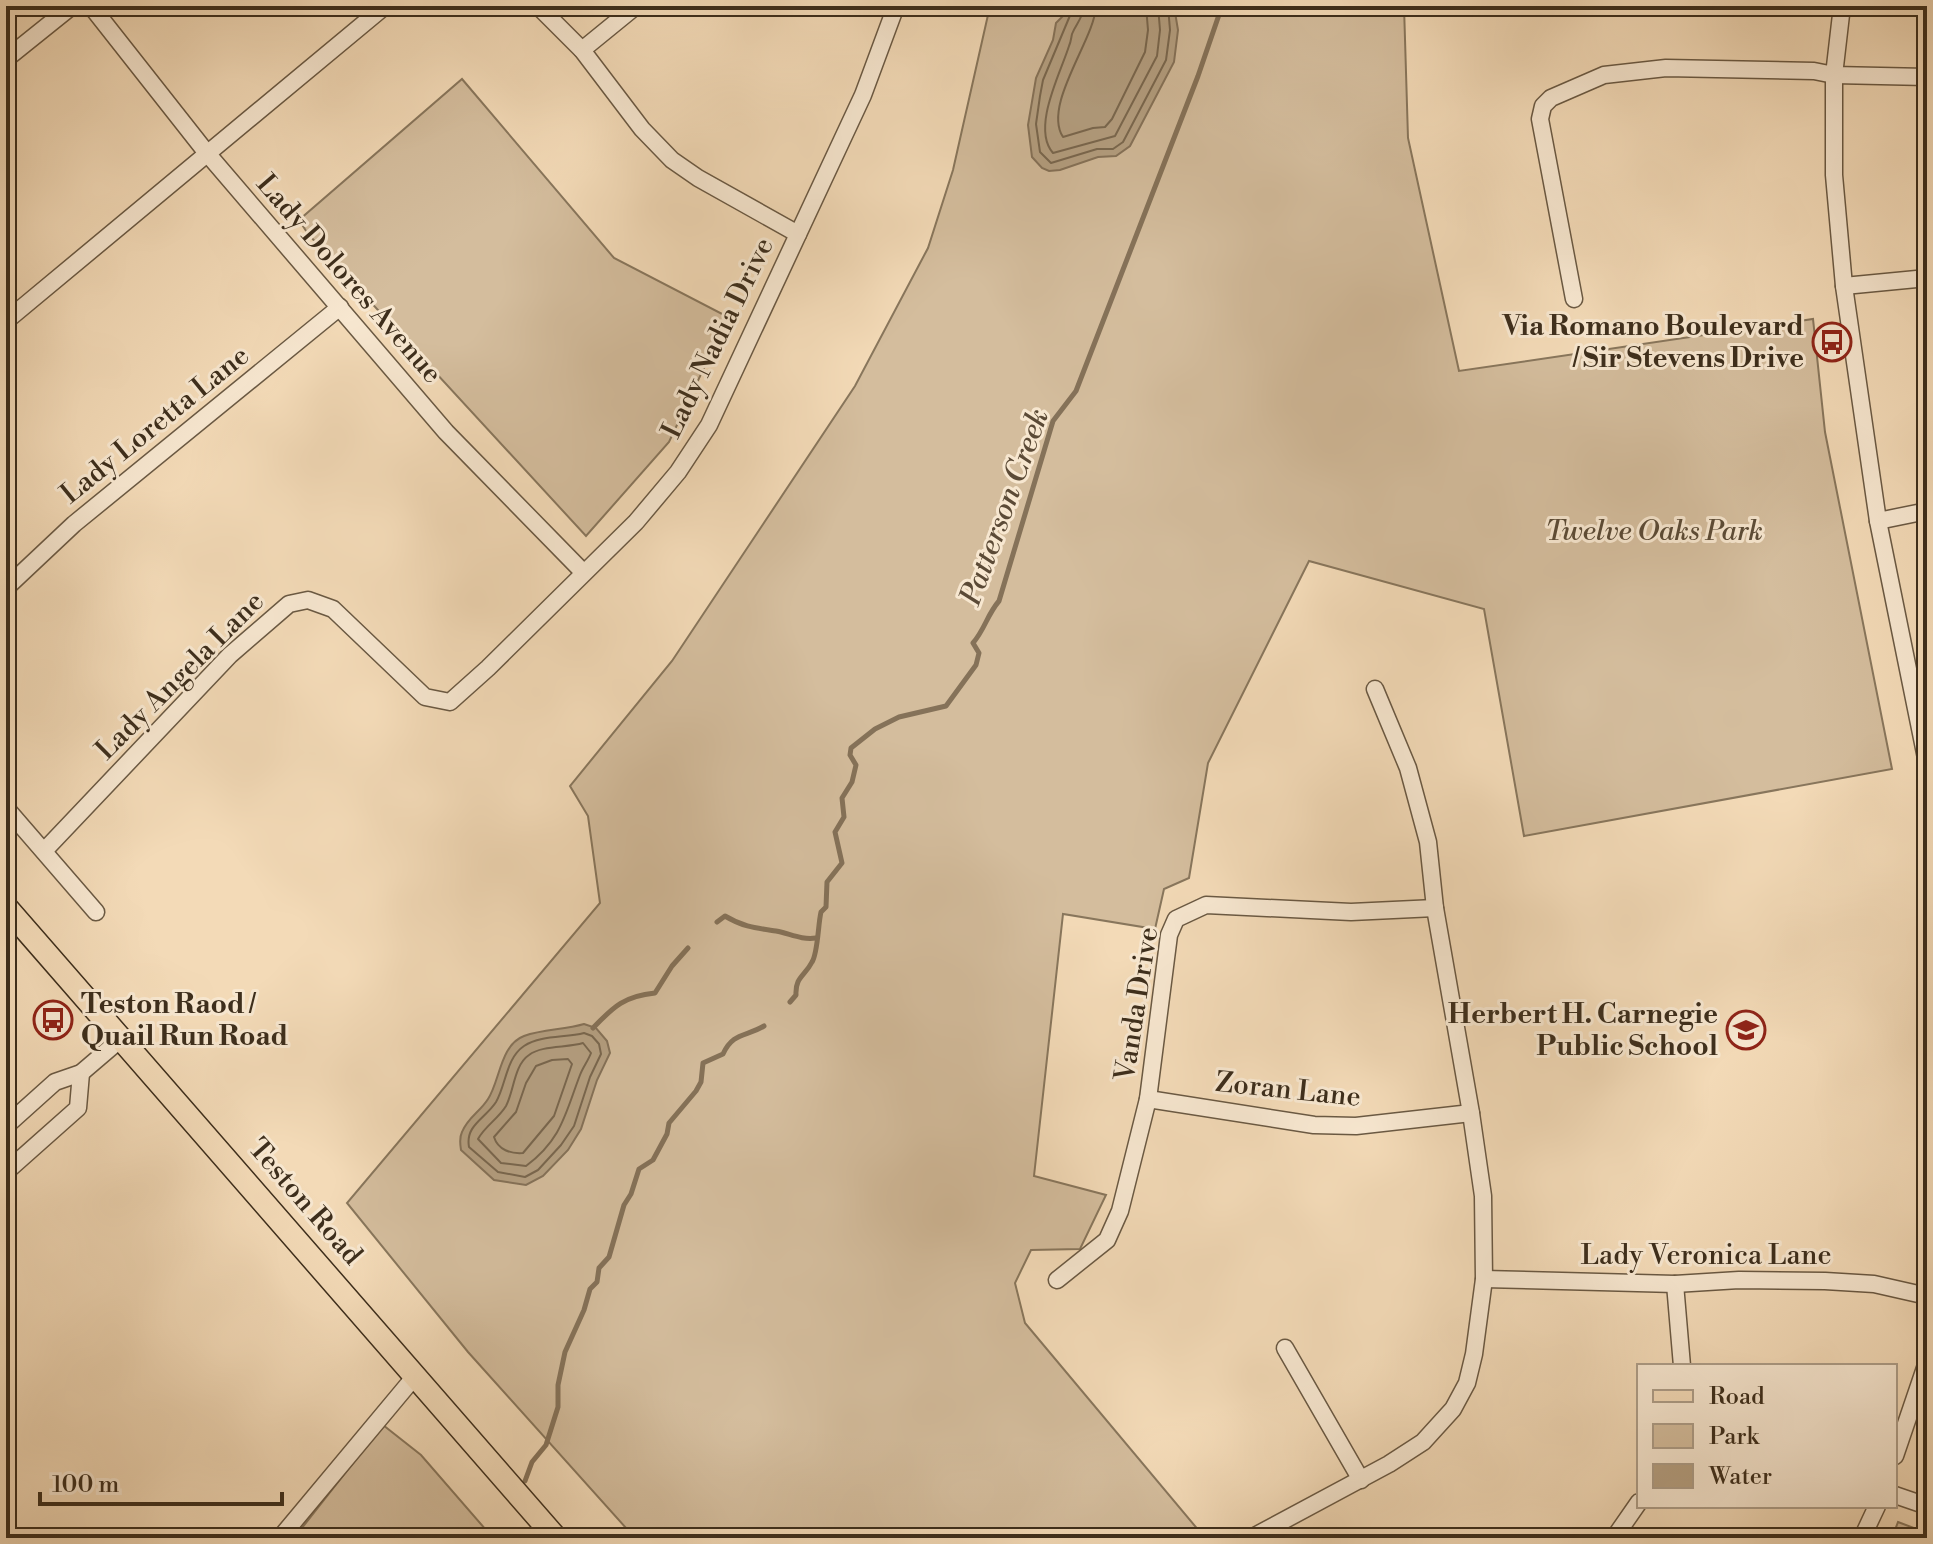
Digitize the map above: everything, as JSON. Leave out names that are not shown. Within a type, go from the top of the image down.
[{"type":"main road","name":"Teston Road","points":[[6,907],[556,1538]]},
{"type":"street","points":[[6,59],[72,6]]},
{"type":"street","name":"Lady Dolores Avenue","points":[[91,6],[206,152],[446,432],[583,572]]},
{"type":"street","points":[[6,321],[385,6]]},
{"type":"street","points":[[538,6],[582,50],[642,129],[672,160],[798,234]]},
{"type":"street","points":[[582,50],[636,6]]},
{"type":"street","name":"Lady Nadia Drive","points":[[438,702],[450,702],[465,689],[636,522],[678,472],[709,425],[863,95],[896,6]]},
{"type":"street","points":[[1842,6],[1834,75],[1834,175],[1844,286],[1878,521],[1927,763]]},
{"type":"street","points":[[1574,299],[1540,119],[1546,102],[1604,75],[1646,69],[1814,71],[1834,75],[1927,77]]},
{"type":"street","points":[[1844,286],[1927,278]]},
{"type":"street","name":"Lady Loretta Lane","points":[[6,588],[74,524],[340,307]]},
{"type":"street","points":[[1878,521],[1927,511]]},
{"type":"street","name":"Lady Angela Lane","points":[[44,851],[230,655],[289,604],[308,600],[333,609],[425,697],[438,702]]},
{"type":"street","points":[[1251,1538],[1361,1480],[1423,1442],[1453,1409],[1467,1383],[1474,1354],[1484,1279],[1483,1196],[1471,1113],[1435,908],[1428,842],[1408,768],[1375,689]]},
{"type":"street","points":[[6,808],[96,912]]},
{"type":"street","name":"Vanda Drive","points":[[1057,1280],[1107,1240],[1120,1211],[1148,1099],[1169,935],[1176,919],[1206,905],[1351,912],[1435,908]]},
{"type":"street","points":[[6,1126],[55,1082],[81,1073],[122,1038]]},
{"type":"street","points":[[6,1172],[78,1108],[81,1073]]},
{"type":"street","name":"Zoran Lane","points":[[1148,1099],[1314,1125],[1356,1126],[1471,1113]]},
{"type":"street","name":"Lady Veronica Lane","points":[[1484,1279],[1675,1284],[1739,1280],[1825,1281],[1874,1284],[1927,1296]]},
{"type":"street","points":[[1675,1284],[1682,1364]]},
{"type":"street","points":[[1285,1348],[1361,1480]]},
{"type":"street","points":[[1897,1450],[1927,1362]]},
{"type":"street","points":[[280,1538],[416,1375]]},
{"type":"street","points":[[1897,1496],[1927,1506]]},
{"type":"street","points":[[1614,1538],[1637,1505]]},
{"type":"street","points":[[1862,1538],[1876,1508]]},
{"type":"green space","name":"Twelve Oaks Park","points":[[990,6],[1404,6],[1408,138],[1459,371],[1813,319],[1825,432],[1892,769],[1524,836],[1484,609],[1309,561],[1208,763],[1189,878],[1164,889],[1155,929],[1063,914],[1034,1176],[1106,1195],[1080,1249],[1031,1250],[1015,1283],[1025,1323],[1205,1538],[635,1538],[468,1352],[347,1203],[600,903],[588,816],[570,786],[672,661],[855,386],[928,248],[953,170]]},
{"type":"green space","points":[[462,79],[614,258],[728,317],[669,442],[586,536],[308,234],[299,220]]},
{"type":"green space","points":[[383,1425],[421,1455],[493,1538],[294,1538]]},
{"type":"green space","points":[[1898,1522],[1927,1533],[1927,1538],[1892,1538]]},
{"type":"water","points":[[1067,6],[1174,6],[1178,30],[1174,62],[1130,146],[1116,156],[1098,157],[1049,171],[1032,157],[1028,125],[1036,78],[1053,40],[1056,23]]},
{"type":"water","points":[[584,1024],[596,1028],[607,1041],[610,1053],[597,1080],[581,1129],[568,1150],[543,1176],[526,1185],[494,1180],[461,1150],[460,1139],[467,1122],[488,1099],[505,1055],[524,1036]]},
{"type":"waterway","name":"Patterson Creek","points":[[790,1002],[796,995],[799,980],[814,958],[821,912],[826,907],[827,882],[842,863],[835,832],[844,817],[842,798],[852,782],[856,765],[850,755],[851,748],[875,729],[899,717],[946,706],[976,665],[979,653],[973,643],[999,601],[1053,421],[1076,391],[1222,6]]},
{"type":"waterway","points":[[717,922],[725,916],[750,926],[816,938]]},
{"type":"waterway","points":[[593,1028],[621,1003],[655,993],[688,948]]},
{"type":"waterway","name":"Patterson Creek","points":[[525,1481],[532,1462],[546,1445],[558,1407],[558,1385],[565,1352],[590,1289],[597,1282],[599,1268],[609,1257],[624,1205],[639,1169],[653,1160],[667,1134],[669,1123],[696,1091],[701,1082],[703,1063],[723,1054],[736,1038],[764,1026]]},
{"type":"waterway","name":"Patterson Creek","points":[[504,1534],[507,1538]]},
{"type":"place","name":"Via Romano Boulevard / Sir Stevens Drive","points":[[1832,342]]},
{"type":"place","name":"Teston Raod / Quail Run Road","points":[[53,1020]]},
{"type":"place","name":"Herbert H. Carnegie Public School","points":[[1746,1030]]}]
